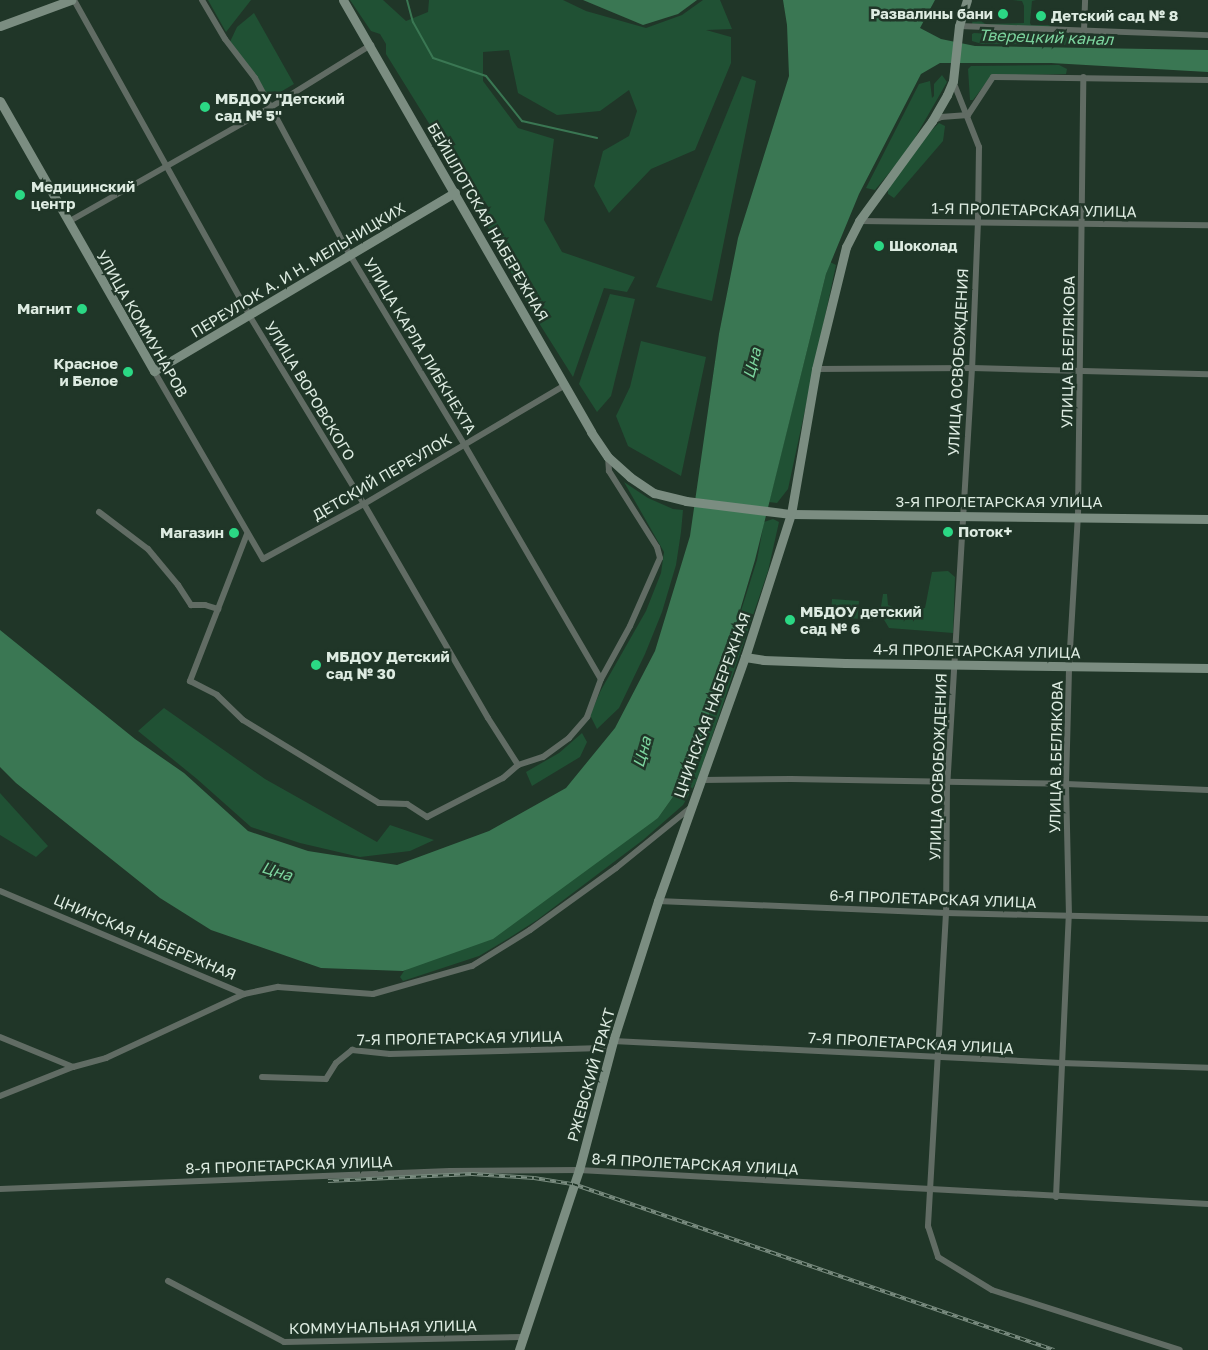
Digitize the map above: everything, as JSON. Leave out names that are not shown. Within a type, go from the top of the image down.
[{"type":"street","points":[[0,26],[72,0]]},
{"type":"street","name":"УЛИЦА ВОРОВСКОГО","points":[[72,0],[249,315],[364,504],[488,718],[518,765]]},
{"type":"street","name":"УЛИЦА КАРЛА ЛИБКНЕХТА","points":[[202,0],[225,39],[255,78],[350,255],[464,444],[601,680]]},
{"type":"street","name":"БЕЙШЛОТСКАЯ НАБЕРЕЖНАЯ","points":[[344,0],[565,385],[590,432],[608,457],[630,477],[654,493],[686,501],[772,513]]},
{"type":"street","name":"ЦНИНСКАЯ НАБЕРЕЖНАЯ","points":[[0,891],[244,994],[278,987],[373,994],[472,966],[530,930],[616,868],[690,808],[702,780],[745,657],[790,514],[816,369],[846,248],[860,221],[932,121],[953,81],[959,26],[967,0]]},
{"type":"street","points":[[1084,31],[1085,0]]},
{"type":"street","points":[[959,26],[1208,35]]},
{"type":"street","points":[[68,222],[271,106],[371,45]]},
{"type":"street","points":[[932,121],[941,117],[968,115],[994,77],[1208,80]]},
{"type":"street","name":"УЛИЦА В.БЕЛЯКОВА","points":[[1056,1196],[1069,916],[1066,784],[1069,666],[1078,516],[1083,224],[1083,77]]},
{"type":"street","name":"УЛИЦА ОСВОБОЖДЕНИЯ","points":[[953,81],[979,147],[978,221],[972,368],[947,783],[946,913],[928,1226],[938,1257],[992,1290],[1180,1350]]},
{"type":"street","name":"УЛИЦА КОММУНАРОВ","points":[[0,101],[263,559]]},
{"type":"street","name":"ПЕРЕУЛОК А. И Н. МЕЛЬНИЦКИХ","points":[[154,371],[455,192]]},
{"type":"street","name":"1-Я ПРОЛЕТАРСКАЯ УЛИЦА","points":[[860,221],[1208,225]]},
{"type":"street","points":[[816,369],[972,368],[1208,374]]},
{"type":"street","name":"ДЕТСКИЙ ПЕРЕУЛОК","points":[[263,559],[364,504],[565,385]]},
{"type":"street","name":"БЕЙШЛОТСКАЯ НАБЕРЕЖНАЯ","points":[[218,609],[190,681],[217,696],[243,720],[379,803],[407,804],[428,818],[503,778],[518,765],[543,757],[569,738],[587,717],[601,680],[630,626],[660,558],[657,547],[609,471],[608,457]]},
{"type":"street","points":[[99,512],[148,549],[178,585],[191,605],[205,605],[218,609],[248,534]]},
{"type":"street","name":"3-Я ПРОЛЕТАРСКАЯ УЛИЦА","points":[[772,513],[1208,518]]},
{"type":"street","name":"4-Я ПРОЛЕТАРСКАЯ УЛИЦА","points":[[745,657],[763,660],[1208,668]]},
{"type":"street","points":[[702,780],[791,779],[1066,784],[1208,790]]},
{"type":"street","name":"РЖЕВСКИЙ ТРАКТ","points":[[519,1350],[579,1170],[612,1045],[690,808]]},
{"type":"street","name":"6-Я ПРОЛЕТАРСКАЯ УЛИЦА","points":[[658,901],[946,913],[1208,919]]},
{"type":"street","points":[[0,1096],[73,1067],[106,1058],[244,994]]},
{"type":"street","points":[[0,1037],[73,1067]]},
{"type":"street","name":"7-Я ПРОЛЕТАРСКАЯ УЛИЦА","points":[[262,1077],[326,1079],[336,1063],[352,1050],[390,1054],[612,1045],[938,1057],[1061,1064],[1208,1068]]},
{"type":"street","name":"8-Я ПРОЛЕТАРСКАЯ УЛИЦА","points":[[0,1189],[450,1171],[579,1170],[1208,1204]]},
{"type":"street","name":"КОММУНАЛЬНАЯ УЛИЦА","points":[[168,1281],[284,1342],[523,1337]]},
{"type":"shaded area","points":[[208,0],[251,0],[226,32]]},
{"type":"shaded area","points":[[350,0],[383,0],[406,21],[428,12],[429,0],[563,0],[586,11],[646,28],[682,15],[703,0],[720,0],[732,29],[706,30],[731,37],[731,63],[695,150],[651,169],[609,213],[594,186],[603,151],[629,136],[637,111],[629,90],[600,111],[557,115],[518,93],[509,50],[483,52],[483,81],[518,128],[554,139],[544,220],[562,252],[635,277],[627,292],[604,288],[573,377],[527,304],[494,238],[430,125],[386,54],[386,44],[380,34],[371,31]]},
{"type":"shaded area","points":[[1012,0],[1036,0],[1032,1],[1031,25],[1050,25],[1051,28],[972,24],[973,19],[980,15],[982,22],[986,24],[1024,23],[1024,6],[1022,1]]},
{"type":"shaded area","points":[[254,13],[294,84],[265,101],[256,78],[229,44],[237,27]]},
{"type":"shaded area","points":[[972,34],[1078,38],[1080,45],[982,44],[972,41]]},
{"type":"shaded area","points":[[1059,65],[1067,69],[1066,74],[1014,75],[989,79],[973,100],[970,100],[968,69],[971,66]]},
{"type":"shaded area","points":[[942,75],[947,82],[908,150],[875,190],[866,188],[919,84],[930,81],[932,98],[934,96],[934,84]]},
{"type":"shaded area","points":[[742,76],[756,81],[712,301],[656,287]]},
{"type":"shaded area","points":[[939,123],[945,126],[943,141],[894,198],[888,194],[888,187],[924,138]]},
{"type":"shaded area","points":[[830,262],[836,265],[788,489],[777,503],[769,502],[826,274]]},
{"type":"shaded area","points":[[610,294],[635,299],[611,396],[597,412],[579,384]]},
{"type":"shaded area","points":[[641,341],[706,357],[681,476],[628,446],[616,416],[630,387]]},
{"type":"shaded area","points":[[624,482],[648,498],[673,509],[683,510],[681,532],[676,565],[662,612],[645,654],[619,708],[597,729],[590,715],[601,690],[646,611],[661,573],[664,552]]},
{"type":"shaded area","points":[[773,519],[779,522],[768,571],[697,781],[683,805],[643,840],[537,920],[509,938],[479,956],[403,981],[400,977],[404,971],[658,818],[690,773],[757,560],[764,522]]},
{"type":"shaded area","points":[[948,571],[955,577],[953,633],[889,628],[880,613],[883,594],[887,594],[888,605],[902,611],[925,608],[932,572]]},
{"type":"shaded area","points":[[832,599],[859,601],[858,619],[831,617]]},
{"type":"shaded area","points":[[164,708],[265,779],[377,842],[390,825],[434,840],[410,851],[360,857],[300,843],[251,827],[197,779],[138,731]]},
{"type":"shaded area","points":[[582,733],[587,742],[580,757],[532,786],[526,772],[559,753]]},
{"type":"shaded area","points":[[0,793],[48,846],[36,857],[0,835]]},
{"type":"water","points":[[583,0],[697,0],[678,14],[643,25]]},
{"type":"water","name":"Цна","points":[[783,0],[935,0],[920,28],[941,39],[975,46],[1208,50],[1208,72],[1051,63],[940,63],[921,74],[859,194],[826,274],[755,560],[707,721],[690,773],[658,818],[493,939],[403,971],[321,968],[211,930],[160,898],[16,783],[0,767],[0,630],[135,739],[184,773],[248,831],[308,851],[397,865],[489,831],[566,788],[615,728],[655,651],[690,536],[719,334],[738,238],[789,76],[787,25]]},
{"type":"waterway","points":[[407,0],[413,22],[433,58],[486,76],[522,121],[597,138]]},
{"type":"railway","points":[[328,1181],[472,1174],[534,1178],[573,1184],[1054,1350]]},
{"type":"place","name":"Развалины бани","points":[[1003,14]]},
{"type":"place","name":"Детский сад № 8","points":[[1041,16]]},
{"type":"place","name":"МБДОУ \"Детский сад № 5\"","points":[[205,107]]},
{"type":"place","name":"Медицинский центр","points":[[20,195]]},
{"type":"place","name":"Шоколад","points":[[879,246]]},
{"type":"place","name":"Магнит","points":[[82,309]]},
{"type":"place","name":"Красное и Белое","points":[[128,372]]},
{"type":"place","name":"Поток+","points":[[948,532]]},
{"type":"place","name":"Магазин","points":[[234,533]]},
{"type":"place","name":"МБДОУ детский сад № 6","points":[[790,620]]},
{"type":"place","name":"МБДОУ Детский сад № 30","points":[[316,665]]},
{"type":"water label","name":"Тверецкий канал","points":[[1046,37]]}]
